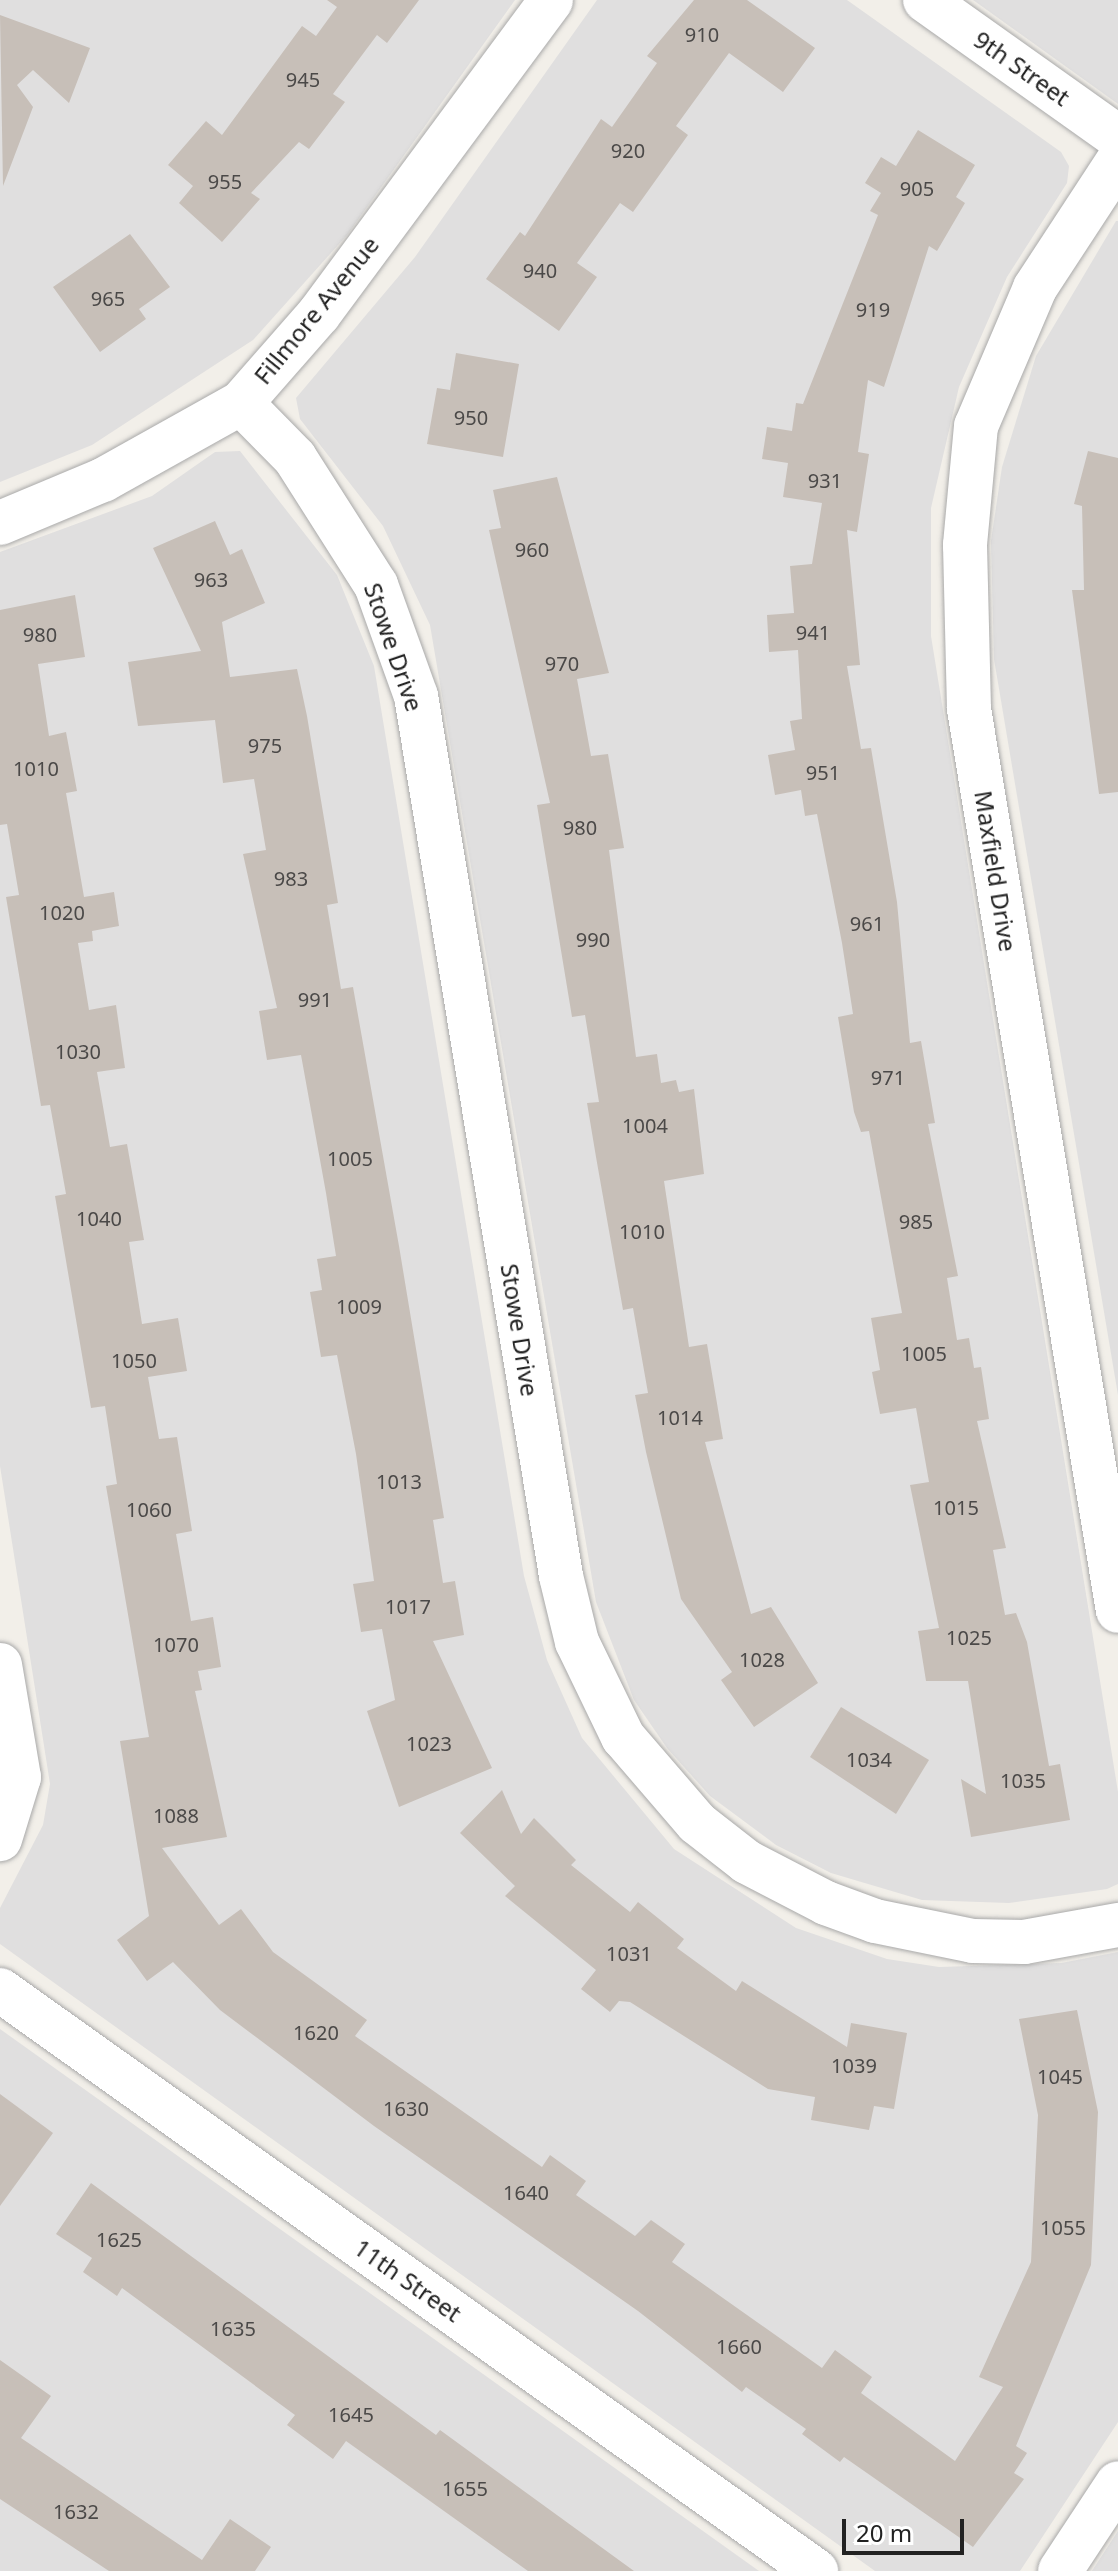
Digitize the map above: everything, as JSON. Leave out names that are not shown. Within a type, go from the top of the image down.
[{"type":"street","name":"Fillmore Avenue","points":[[0,523],[103,480],[241,403],[319,314],[551,0]]},
{"type":"street","name":"9th Street","points":[[925,0],[1118,137]]},
{"type":"street","name":"Maxfield Drive","points":[[1118,161],[1035,288],[976,426],[965,545],[969,709],[1118,1611]]},
{"type":"street","name":"Stowe Drive","points":[[241,403],[295,458],[376,585],[416,696],[561,1576],[577,1642],[623,1737],[697,1823],[747,1862],[850,1912],[973,1941],[1024,1942],[1118,1925]]},
{"type":"street","points":[[0,1665],[19,1777],[0,1839]]},
{"type":"street","name":"11th Street","points":[[0,1990],[816,2571]]},
{"type":"street","points":[[1060,2571],[1118,2483]]},
{"type":"shaded area","points":[[0,0],[515,0],[347,235],[253,340],[92,445],[0,482]]},
{"type":"shaded area","points":[[597,0],[847,0],[1061,152],[1069,166],[1067,183],[1007,277],[959,387],[931,508],[931,636],[1118,1792],[1118,1884],[1107,1889],[1009,1903],[922,1900],[831,1873],[776,1845],[710,1796],[667,1748],[634,1700],[596,1602],[430,625],[383,526],[300,419],[296,398],[415,257]]},
{"type":"shaded area","points":[[973,0],[1118,0],[1118,104]]},
{"type":"shaded area","points":[[1116,221],[1118,1395],[994,659],[991,541],[1002,467],[1036,356]]},
{"type":"shaded area","points":[[240,451],[337,575],[374,666],[524,1576],[547,1660],[582,1738],[674,1849],[796,1928],[887,1959],[939,1967],[1061,1963],[1118,1952],[1118,2422],[1020,2571],[875,2571],[0,1944],[0,1908],[43,1825],[50,1784],[0,1466],[0,552],[152,496],[215,452]]},
{"type":"shaded area","points":[[0,2029],[759,2571],[0,2571]]},
{"type":"shaded area","points":[[1118,2531],[1118,2571],[1092,2571]]},
{"type":"building","points":[[327,0],[419,0],[387,43],[377,35],[333,94],[345,102],[309,149],[299,142],[251,193],[260,199],[222,242],[179,203],[193,186],[168,165],[206,121],[222,135],[302,26],[316,36],[337,7]]},
{"type":"building","points":[[694,0],[747,0],[815,48],[783,92],[729,53],[676,126],[688,135],[633,212],[620,203],[577,263],[597,277],[559,331],[486,279],[520,232],[525,236],[601,119],[612,127],[657,63],[647,56]]},
{"type":"building","points":[[0,15],[90,48],[69,103],[33,70],[17,85],[33,107],[3,186]]},
{"type":"building","points":[[918,130],[975,165],[956,197],[965,203],[937,251],[929,246],[884,387],[868,380],[858,452],[869,454],[857,532],[847,530],[860,665],[847,666],[861,749],[871,748],[897,902],[910,1043],[921,1041],[935,1123],[928,1124],[958,1276],[947,1278],[957,1340],[969,1338],[974,1368],[981,1367],[989,1419],[977,1421],[1006,1548],[993,1550],[1005,1615],[1016,1613],[1027,1642],[1049,1766],[1060,1764],[1070,1820],[971,1837],[961,1779],[986,1794],[968,1681],[926,1681],[918,1631],[939,1628],[910,1485],[929,1482],[916,1408],[880,1414],[872,1372],[880,1370],[871,1318],[902,1313],[869,1131],[861,1132],[854,1112],[838,1017],[853,1014],[842,943],[817,814],[805,816],[801,790],[775,795],[768,755],[795,750],[790,721],[802,719],[798,650],[769,652],[767,615],[794,613],[790,566],[812,564],[822,503],[783,497],[788,463],[762,459],[767,427],[792,431],[796,403],[803,404],[878,215],[870,211],[881,193],[865,183],[881,157],[896,166]]},
{"type":"building","points":[[130,234],[170,287],[139,309],[146,319],[100,352],[53,287]]},
{"type":"building","points":[[456,353],[519,364],[503,457],[427,444],[437,388],[450,390]]},
{"type":"building","points":[[1088,451],[1118,458],[1118,792],[1099,794],[1072,590],[1084,590],[1082,506],[1074,504]]},
{"type":"building","points":[[557,477],[609,673],[577,679],[591,756],[608,754],[624,848],[609,850],[636,1057],[657,1054],[661,1083],[676,1080],[679,1092],[694,1089],[704,1174],[664,1181],[689,1347],[707,1344],[723,1439],[705,1442],[751,1614],[771,1607],[818,1683],[754,1727],[721,1680],[732,1672],[681,1599],[646,1452],[635,1395],[648,1393],[633,1308],[623,1310],[587,1103],[599,1102],[585,1015],[572,1017],[537,805],[550,803],[489,530],[501,528],[493,490]]},
{"type":"building","points":[[215,521],[230,555],[242,549],[265,603],[222,622],[230,677],[297,669],[338,903],[327,905],[341,989],[353,987],[444,1518],[433,1520],[443,1583],[455,1581],[464,1635],[433,1641],[492,1768],[399,1807],[367,1711],[395,1700],[382,1629],[361,1632],[353,1584],[374,1581],[356,1454],[337,1355],[321,1357],[310,1292],[322,1290],[317,1259],[336,1256],[326,1193],[301,1055],[267,1060],[259,1011],[277,1008],[243,854],[266,850],[254,779],[223,783],[215,720],[138,726],[128,662],[201,651],[153,548]]},
{"type":"building","points":[[75,595],[85,657],[38,664],[49,736],[66,732],[77,791],[66,793],[84,897],[114,892],[119,926],[92,931],[93,941],[78,943],[89,1010],[116,1005],[125,1068],[97,1072],[110,1147],[127,1144],[144,1240],[129,1242],[142,1324],[178,1318],[187,1371],[148,1377],[159,1439],[177,1437],[192,1531],[176,1534],[191,1621],[213,1617],[221,1667],[198,1671],[202,1690],[195,1691],[227,1837],[162,1848],[219,1925],[241,1909],[273,1952],[367,2020],[355,2036],[542,2167],[550,2155],[586,2181],[576,2195],[635,2236],[651,2220],[685,2244],[672,2262],[822,2368],[835,2350],[872,2377],[861,2393],[955,2461],[1003,2387],[979,2377],[1031,2262],[1038,2115],[1019,2019],[1077,2010],[1098,2112],[1091,2265],[1016,2446],[1027,2453],[1014,2473],[1024,2479],[973,2547],[844,2457],[840,2462],[802,2434],[806,2429],[746,2387],[742,2392],[638,2311],[374,2126],[220,2010],[173,1962],[147,1981],[117,1940],[149,1916],[120,1741],[149,1737],[106,1486],[117,1484],[105,1406],[91,1408],[55,1196],[66,1194],[50,1105],[41,1106],[6,897],[19,895],[7,824],[0,825],[0,610]]},
{"type":"building","points":[[841,1707],[929,1760],[896,1814],[810,1757]]},
{"type":"building","points":[[502,1790],[521,1834],[534,1818],[576,1860],[571,1865],[630,1912],[638,1902],[684,1939],[677,1948],[736,1991],[742,1981],[847,2047],[851,2023],[907,2033],[894,2109],[874,2106],[869,2130],[811,2120],[815,2097],[768,2089],[630,2002],[619,2001],[610,2012],[581,1989],[596,1970],[505,1896],[515,1886],[460,1833]]},
{"type":"building","points":[[0,2094],[53,2133],[0,2206]]},
{"type":"building","points":[[91,2183],[436,2435],[440,2430],[634,2571],[528,2571],[346,2441],[333,2459],[287,2425],[295,2415],[122,2288],[117,2296],[83,2272],[92,2258],[56,2234]]},
{"type":"building","points":[[0,2360],[51,2396],[21,2438],[202,2560],[230,2519],[271,2547],[255,2571],[109,2571],[0,2499]]}]
